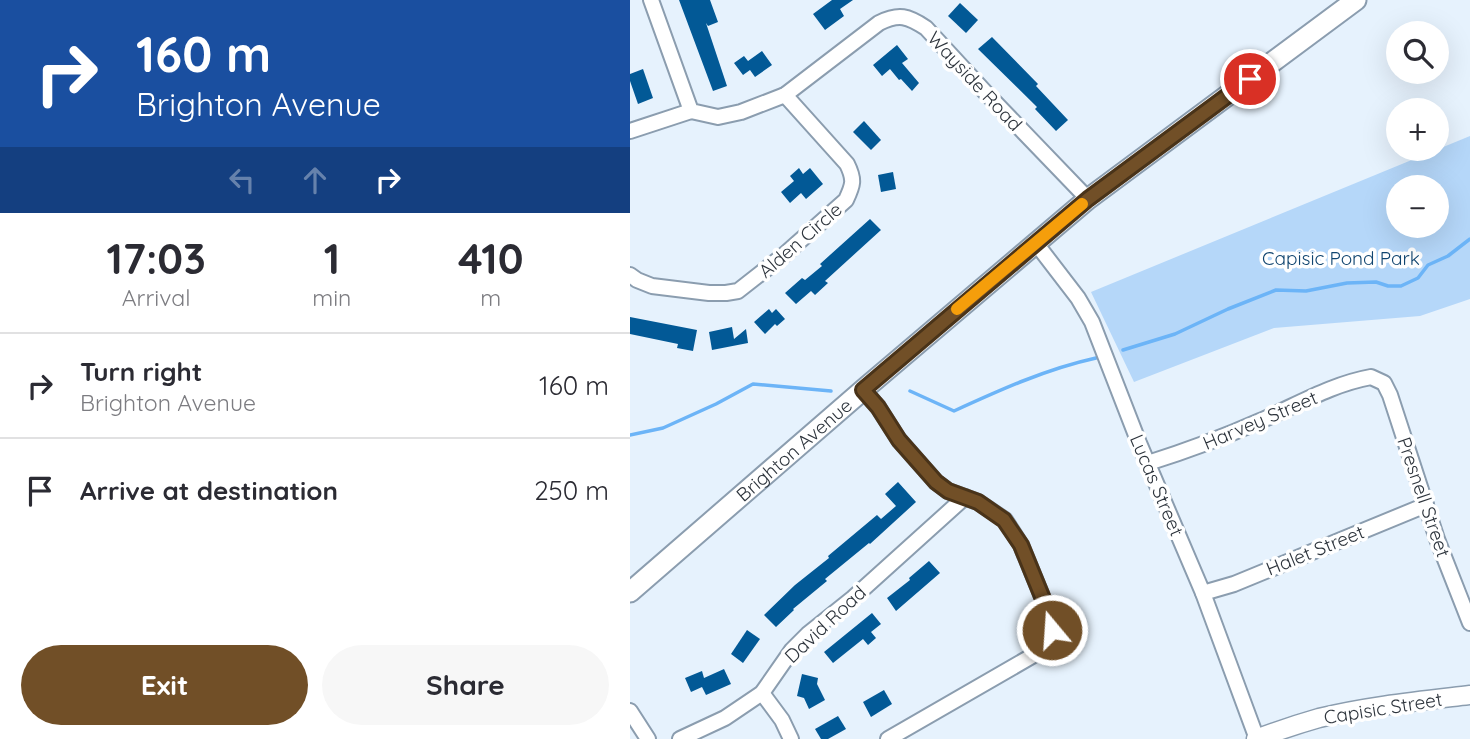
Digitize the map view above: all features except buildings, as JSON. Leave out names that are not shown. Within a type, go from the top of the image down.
[{"type":"main road","name":"Brighton Avenue","points":[[630,592],[1035,242],[1088,199],[1356,0]]},
{"type":"street","points":[[630,131],[691,111],[651,0]]},
{"type":"street","name":"Wayside Road","points":[[691,111],[718,117],[741,112],[785,95],[879,23],[890,17],[903,17],[926,28],[1088,199]]},
{"type":"street","name":"Alden Circle","points":[[630,275],[652,286],[709,293],[738,292],[785,255],[846,200],[853,177],[847,164],[785,95]]},
{"type":"street","name":"Lucas Street","points":[[1035,242],[1079,299],[1092,322],[1139,443],[1203,593],[1257,739]]},
{"type":"street","name":"Harvey Street","points":[[1149,463],[1180,454],[1259,422],[1341,384],[1371,377]]},
{"type":"street","name":"Presnell Street","points":[[1371,377],[1384,383],[1390,395],[1437,539],[1470,623]]},
{"type":"street","points":[[863,390],[878,407],[899,440],[936,482],[948,491],[978,502],[1004,520],[1021,545],[1050,616],[1052,630],[1048,643],[1039,652],[888,739]]},
{"type":"street","name":"David Road","points":[[680,739],[725,718],[762,693],[792,650],[965,497]]},
{"type":"street","name":"Halet Street","points":[[1203,593],[1234,584],[1426,505]]},
{"type":"street","points":[[762,693],[782,720],[791,739]]},
{"type":"street","name":"Capisic Street","points":[[1257,739],[1345,712],[1470,695]]},
{"type":"street","points":[[630,711],[648,739]]},
{"type":"green space","name":"Capisic Pond Park","points":[[1470,136],[1470,299],[1420,316],[1274,328],[1134,382],[1091,292],[1409,161],[1449,161],[1449,145]]},
{"type":"waterway","points":[[1123,350],[1175,334],[1276,290],[1306,291],[1347,283],[1376,282],[1401,286],[1418,278],[1428,265],[1448,256],[1470,239]]},
{"type":"waterway","points":[[910,391],[954,411],[1041,374],[1096,358]]},
{"type":"waterway","points":[[630,435],[663,428],[753,384],[831,391]]},
{"type":"slow traffic","points":[[957,309],[1082,204]]},
{"type":"route","points":[[1052,630],[1050,616],[1021,545],[1004,520],[978,502],[948,491],[936,482],[899,440],[878,407],[863,390],[1088,199],[1250,79]]}]
